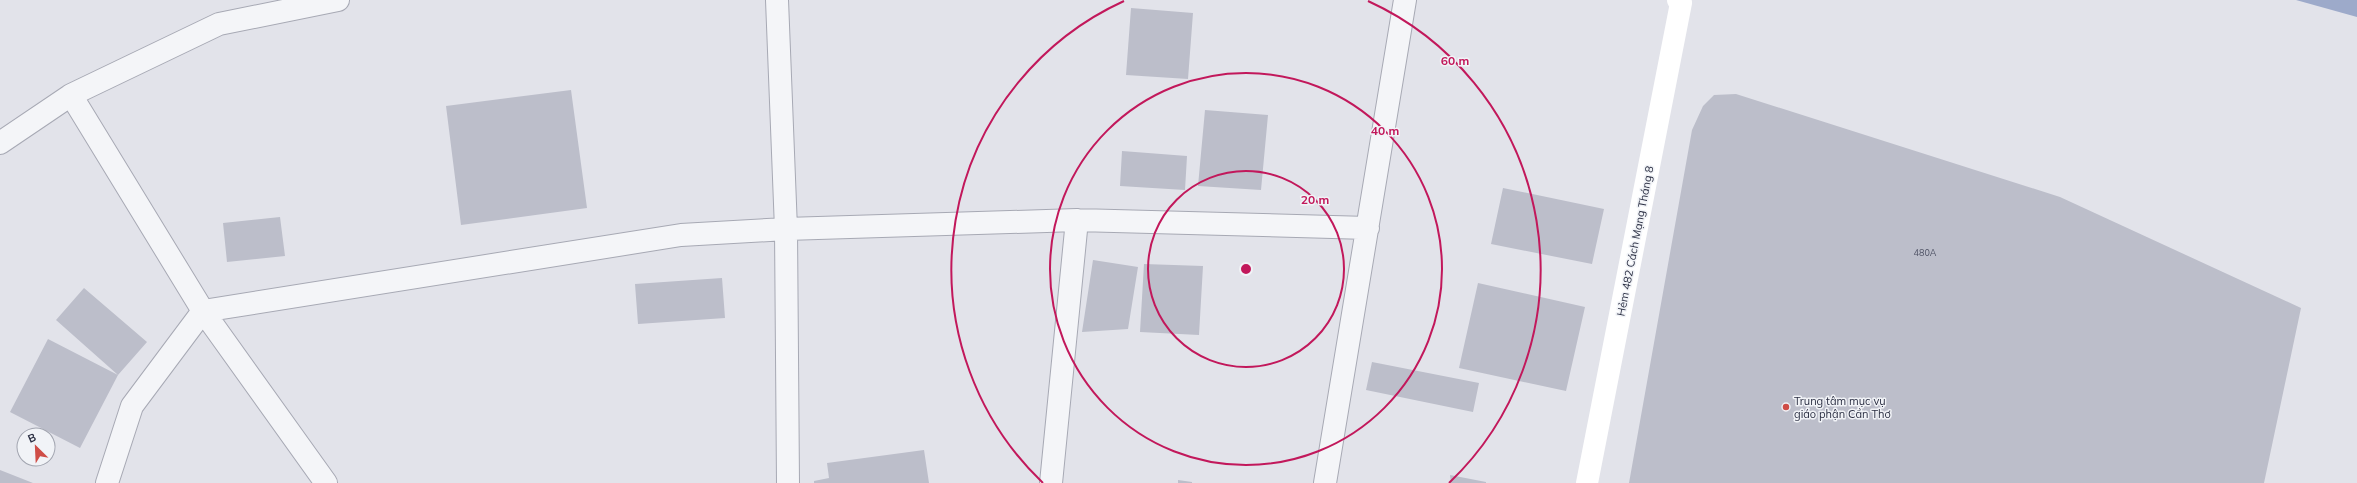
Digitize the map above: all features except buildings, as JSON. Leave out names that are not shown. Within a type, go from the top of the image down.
[{"type":"street","points":[[0,143],[71,95],[219,24],[338,0]]},
{"type":"street","points":[[776,0],[786,228],[788,483]]},
{"type":"street","points":[[1325,483],[1405,0]]},
{"type":"street","name":"Hẻm 482 Cách Mạng Tháng 8","points":[[1587,483],[1681,4],[1678,0]]},
{"type":"street","points":[[71,95],[203,312],[326,483]]},
{"type":"street","points":[[1051,483],[1077,220]]},
{"type":"street","points":[[107,483],[132,406],[203,312],[681,235],[786,228],[1077,220],[1368,228]]},
{"type":"water","points":[[2296,0],[2357,0],[2357,17]]},
{"type":"place","name":"Trung tâm mục vụ giáo phận Cần Thơ","points":[[1786,407]]}]
